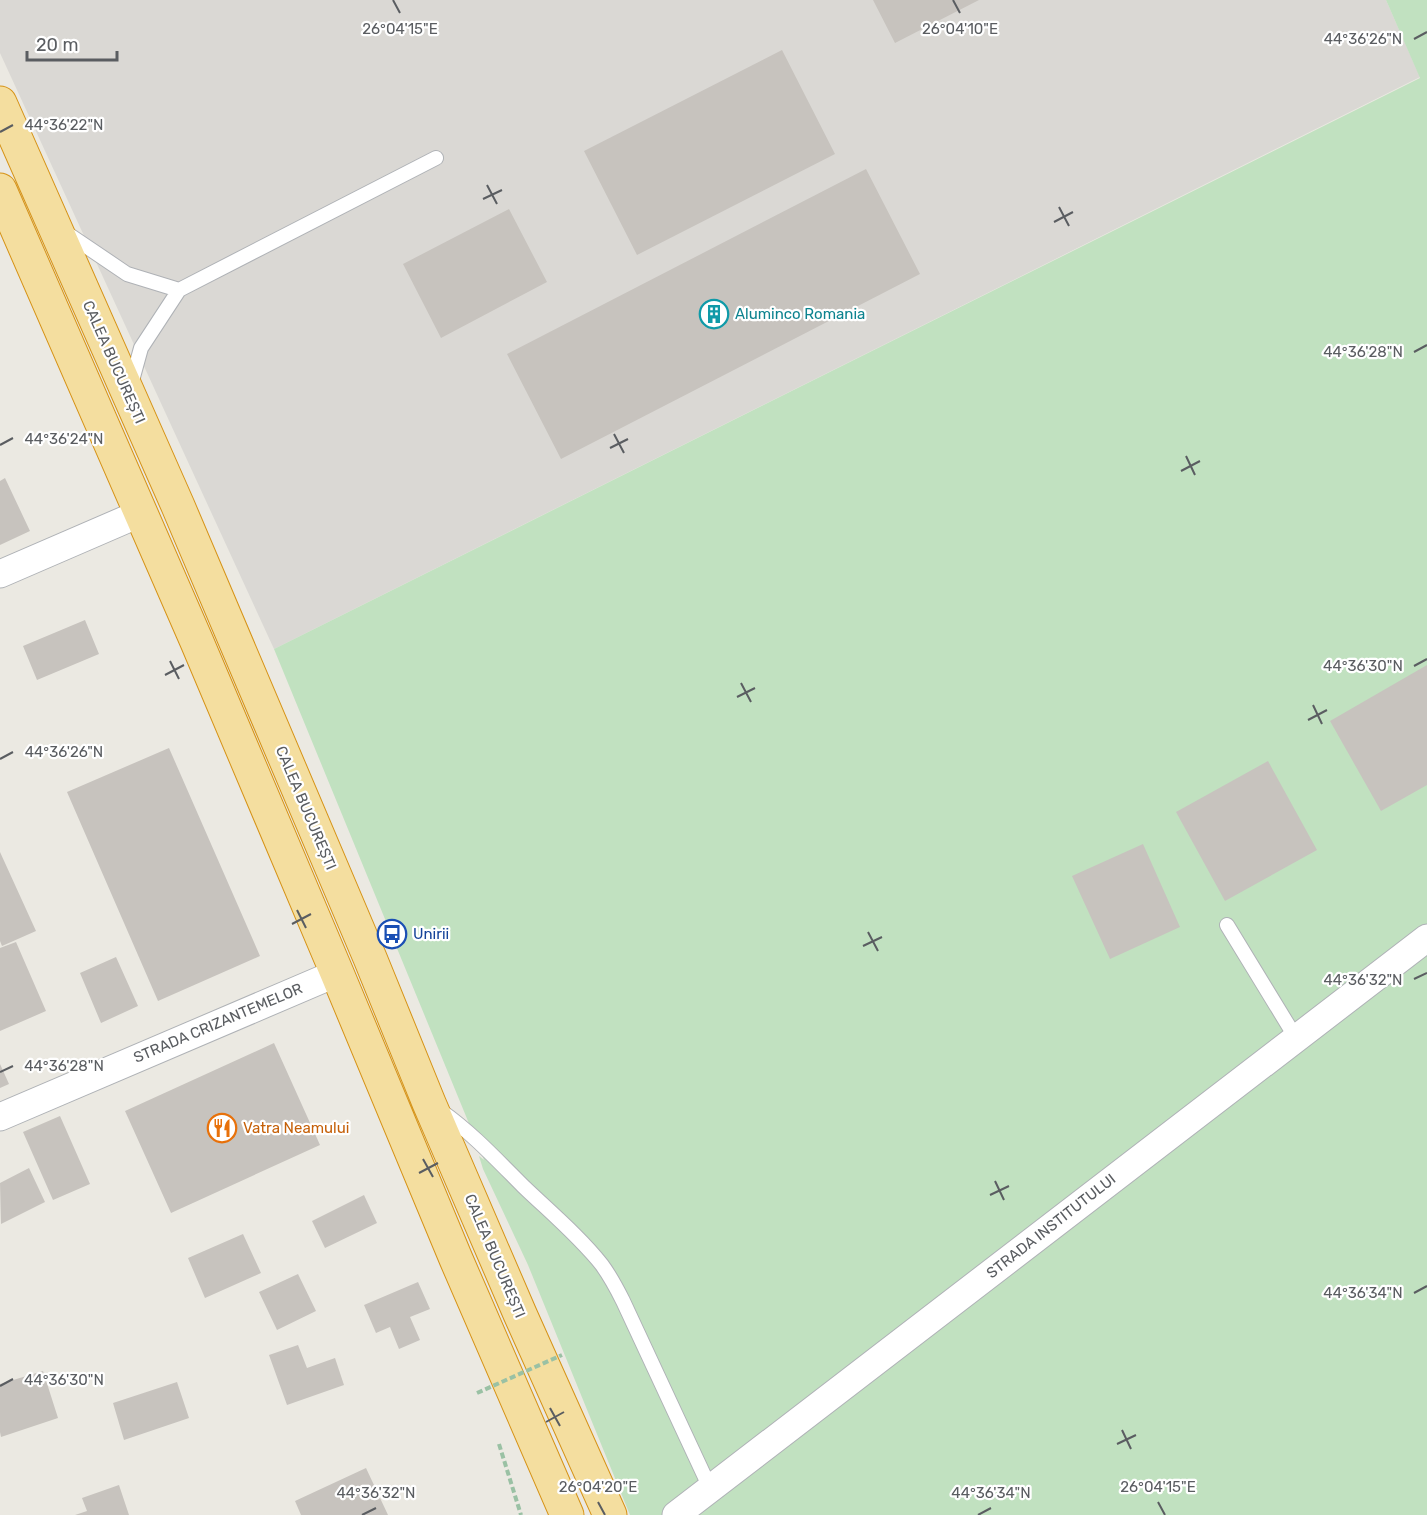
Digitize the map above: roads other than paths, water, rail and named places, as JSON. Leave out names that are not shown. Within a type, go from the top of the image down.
[{"type":"highway","name":"CALEA BUCUREȘTI","points":[[0,103],[237,643],[429,1103],[610,1515]]},
{"type":"highway","points":[[0,190],[197,642],[456,1259],[567,1515]]},
{"type":"street","points":[[0,574],[141,513]]},
{"type":"street","name":"STRADA INSTITUTULUI","points":[[676,1515],[1427,938]]},
{"type":"street","name":"STRADA CRIZANTEMELOR","points":[[0,1117],[337,973]]},
{"type":"lane","points":[[134,407],[133,377],[141,348],[179,290],[436,158]]},
{"type":"lane","points":[[54,225],[128,274],[179,290]]},
{"type":"lane","points":[[1227,925],[1296,1038]]},
{"type":"lane","points":[[429,1103],[455,1121],[482,1145],[601,1264],[623,1301],[710,1488]]},
{"type":"place","name":"Aluminco Romania","points":[[714,314]]},
{"type":"place","name":"Unirii","points":[[392,934]]},
{"type":"place","name":"Vatra Neamului","points":[[222,1128]]}]
